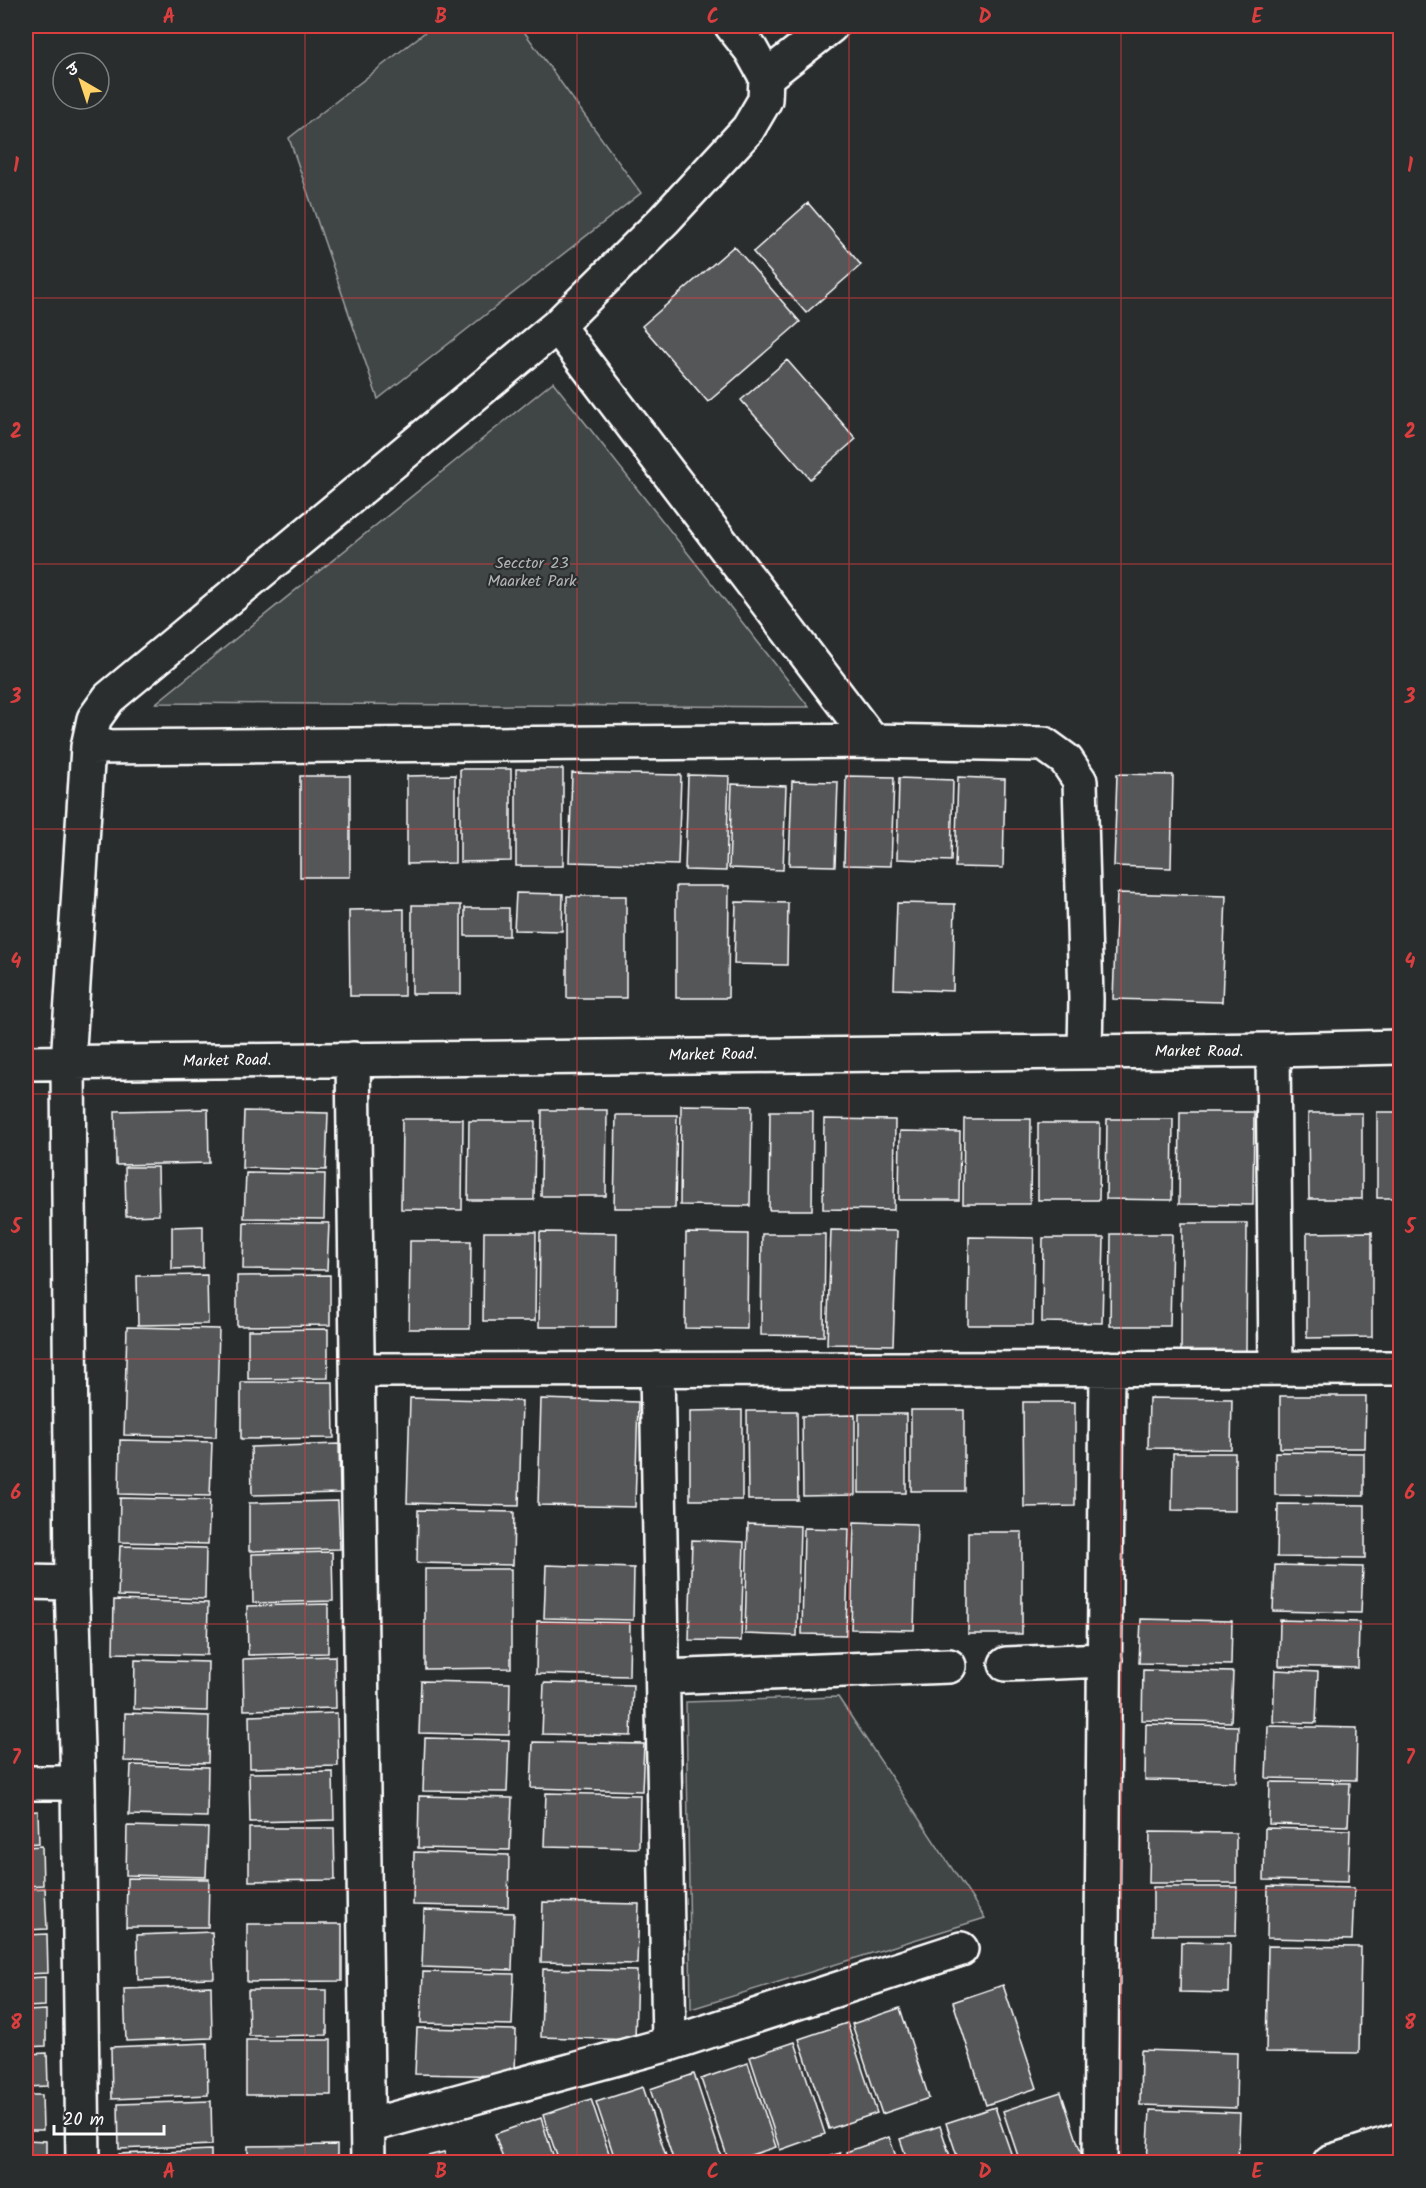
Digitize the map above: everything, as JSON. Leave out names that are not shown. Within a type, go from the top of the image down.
[{"type":"street","points":[[82,2163],[78,1783],[72,1583],[68,1063],[88,747],[94,719],[109,698],[557,326],[664,220],[748,129],[765,100],[766,77],[751,50],[732,26]]},
{"type":"street","points":[[766,77],[831,26]]},
{"type":"street","points":[[557,326],[872,741]]},
{"type":"street","points":[[88,747],[872,741],[1044,744],[1066,760],[1080,781],[1086,999],[1085,1052]]},
{"type":"street","name":"Market Road.","points":[[26,1063],[1401,1047]]},
{"type":"street","points":[[1272,1050],[1276,1368]]},
{"type":"street","points":[[353,1059],[368,2163]]},
{"type":"street","points":[[1100,2163],[1107,1368]]},
{"type":"street","points":[[358,1370],[1400,1368],[1401,1382]]},
{"type":"street","points":[[657,1370],[669,2044]]},
{"type":"street","points":[[26,1582],[72,1583]]},
{"type":"street","points":[[1006,1664],[1105,1660]]},
{"type":"street","points":[[663,1677],[949,1666]]},
{"type":"street","points":[[26,1783],[78,1783]]},
{"type":"street","points":[[368,2126],[669,2044],[961,1949]]},
{"type":"street","points":[[1330,2163],[1401,2140]]},
{"type":"green space","points":[[433,26],[520,26],[641,193],[378,399],[289,138]]},
{"type":"green space","name":"Secctor 23 Maarket Park","points":[[553,382],[809,707],[156,703]]},
{"type":"green space","points":[[838,1697],[985,1918],[691,2009],[686,1702]]},
{"type":"building","points":[[808,203],[861,265],[806,313],[753,252]]},
{"type":"building","points":[[734,246],[800,322],[708,402],[642,326]]},
{"type":"building","points":[[787,360],[856,439],[810,479],[741,400]]},
{"type":"building","points":[[460,769],[511,769],[511,861],[460,862]]},
{"type":"building","points":[[516,769],[563,769],[563,866],[516,866]]},
{"type":"building","points":[[572,773],[681,775],[678,865],[569,862]]},
{"type":"building","points":[[1117,774],[1173,775],[1171,868],[1114,866]]},
{"type":"building","points":[[455,775],[455,863],[407,864],[407,776]]},
{"type":"building","points":[[688,775],[729,776],[726,871],[685,870]]},
{"type":"building","points":[[300,776],[350,776],[350,877],[300,877]]},
{"type":"building","points":[[846,776],[894,777],[891,866],[844,865]]},
{"type":"building","points":[[958,777],[1005,779],[1003,868],[955,867]]},
{"type":"building","points":[[899,778],[953,780],[951,861],[897,859]]},
{"type":"building","points":[[792,781],[838,782],[835,866],[789,865]]},
{"type":"building","points":[[732,784],[786,786],[783,870],[729,868]]},
{"type":"building","points":[[676,886],[729,886],[728,998],[676,998]]},
{"type":"building","points":[[516,893],[563,894],[562,931],[514,930]]},
{"type":"building","points":[[1117,893],[1226,896],[1222,1002],[1113,999]]},
{"type":"building","points":[[567,896],[626,896],[626,998],[567,998]]},
{"type":"building","points":[[736,902],[788,903],[787,965],[734,964]]},
{"type":"building","points":[[897,903],[955,904],[953,991],[894,989]]},
{"type":"building","points":[[412,905],[461,905],[461,994],[412,994]]},
{"type":"building","points":[[465,908],[509,908],[509,936],[465,936]]},
{"type":"building","points":[[404,909],[404,996],[350,996],[349,910]]},
{"type":"building","points":[[681,1105],[752,1106],[750,1206],[680,1205]]},
{"type":"building","points":[[208,1109],[209,1163],[116,1165],[115,1111]]},
{"type":"building","points":[[542,1110],[607,1110],[606,1196],[541,1196]]},
{"type":"building","points":[[244,1111],[328,1113],[326,1170],[242,1168]]},
{"type":"building","points":[[770,1111],[813,1111],[812,1210],[769,1210]]},
{"type":"building","points":[[1180,1112],[1254,1112],[1253,1205],[1179,1204]]},
{"type":"building","points":[[1377,1112],[1400,1112],[1400,1198],[1377,1198]]},
{"type":"building","points":[[1308,1113],[1362,1113],[1362,1199],[1309,1199]]},
{"type":"building","points":[[616,1115],[677,1115],[675,1208],[614,1208]]},
{"type":"building","points":[[402,1119],[463,1119],[462,1210],[401,1209]]},
{"type":"building","points":[[824,1119],[895,1120],[894,1210],[823,1209]]},
{"type":"building","points":[[964,1119],[1031,1119],[1030,1204],[963,1204]]},
{"type":"building","points":[[1107,1119],[1173,1119],[1172,1200],[1106,1199]]},
{"type":"building","points":[[469,1121],[535,1121],[534,1200],[468,1200]]},
{"type":"building","points":[[1038,1123],[1100,1123],[1099,1200],[1038,1200]]},
{"type":"building","points":[[900,1131],[960,1132],[959,1200],[899,1200]]},
{"type":"building","points":[[125,1167],[158,1167],[159,1215],[126,1216]]},
{"type":"building","points":[[246,1173],[325,1174],[324,1219],[244,1218]]},
{"type":"building","points":[[244,1222],[329,1223],[327,1270],[243,1269]]},
{"type":"building","points":[[1182,1223],[1247,1223],[1246,1352],[1181,1352]]},
{"type":"building","points":[[203,1226],[203,1268],[172,1269],[172,1227]]},
{"type":"building","points":[[831,1230],[897,1231],[893,1345],[827,1344]]},
{"type":"building","points":[[484,1232],[536,1232],[535,1321],[483,1321]]},
{"type":"building","points":[[540,1232],[617,1233],[616,1327],[539,1327]]},
{"type":"building","points":[[1372,1232],[1372,1337],[1307,1338],[1307,1233]]},
{"type":"building","points":[[686,1233],[748,1234],[747,1329],[685,1328]]},
{"type":"building","points":[[762,1234],[825,1234],[824,1336],[761,1335]]},
{"type":"building","points":[[1111,1234],[1172,1234],[1170,1326],[1110,1326]]},
{"type":"building","points":[[969,1237],[1034,1238],[1033,1325],[968,1325]]},
{"type":"building","points":[[1043,1238],[1104,1238],[1102,1323],[1042,1322]]},
{"type":"building","points":[[410,1241],[471,1241],[470,1329],[409,1329]]},
{"type":"building","points":[[207,1275],[208,1324],[138,1325],[137,1276]]},
{"type":"building","points":[[330,1275],[330,1325],[237,1326],[237,1276]]},
{"type":"building","points":[[127,1327],[219,1329],[216,1437],[124,1435]]},
{"type":"building","points":[[328,1329],[328,1378],[248,1379],[248,1330]]},
{"type":"building","points":[[241,1382],[333,1382],[334,1438],[241,1439]]},
{"type":"building","points":[[1280,1396],[1366,1396],[1365,1448],[1280,1448]]},
{"type":"building","points":[[410,1398],[522,1401],[519,1506],[407,1503]]},
{"type":"building","points":[[1149,1398],[1232,1399],[1231,1449],[1148,1448]]},
{"type":"building","points":[[541,1399],[638,1402],[635,1507],[538,1505]]},
{"type":"building","points":[[1023,1402],[1075,1402],[1075,1506],[1024,1507]]},
{"type":"building","points":[[742,1410],[742,1500],[690,1500],[690,1411]]},
{"type":"building","points":[[911,1410],[964,1410],[964,1491],[911,1491]]},
{"type":"building","points":[[747,1411],[797,1411],[798,1500],[748,1500]]},
{"type":"building","points":[[859,1414],[906,1414],[906,1493],[859,1493]]},
{"type":"building","points":[[855,1415],[855,1495],[803,1496],[802,1416]]},
{"type":"building","points":[[120,1440],[212,1442],[210,1496],[119,1494]]},
{"type":"building","points":[[339,1444],[340,1493],[252,1495],[251,1447]]},
{"type":"building","points":[[1275,1452],[1364,1453],[1364,1496],[1275,1495]]},
{"type":"building","points":[[1173,1453],[1235,1453],[1235,1511],[1172,1510]]},
{"type":"building","points":[[120,1498],[210,1500],[208,1544],[119,1542]]},
{"type":"building","points":[[338,1501],[340,1549],[249,1551],[249,1503]]},
{"type":"building","points":[[1278,1504],[1365,1505],[1365,1558],[1277,1557]]},
{"type":"building","points":[[418,1510],[514,1512],[513,1565],[417,1563]]},
{"type":"building","points":[[854,1522],[917,1524],[914,1630],[851,1629]]},
{"type":"building","points":[[748,1524],[800,1526],[797,1636],[745,1634]]},
{"type":"building","points":[[804,1528],[849,1529],[846,1635],[802,1634]]},
{"type":"building","points":[[968,1532],[1022,1532],[1022,1634],[968,1634]]},
{"type":"building","points":[[692,1540],[744,1542],[741,1641],[689,1640]]},
{"type":"building","points":[[120,1546],[206,1548],[205,1599],[118,1596]]},
{"type":"building","points":[[332,1552],[333,1601],[253,1603],[252,1554]]},
{"type":"building","points":[[546,1565],[634,1568],[633,1620],[544,1618]]},
{"type":"building","points":[[1275,1565],[1363,1567],[1361,1613],[1273,1611]]},
{"type":"building","points":[[425,1569],[511,1569],[511,1668],[425,1669]]},
{"type":"building","points":[[114,1600],[208,1603],[207,1655],[113,1653]]},
{"type":"building","points":[[328,1604],[328,1653],[248,1655],[247,1606]]},
{"type":"building","points":[[1141,1619],[1232,1621],[1231,1665],[1139,1663]]},
{"type":"building","points":[[1280,1620],[1359,1622],[1358,1668],[1279,1666]]},
{"type":"building","points":[[537,1621],[630,1623],[629,1676],[536,1674]]},
{"type":"building","points":[[335,1656],[336,1708],[244,1710],[243,1659]]},
{"type":"building","points":[[135,1660],[208,1662],[207,1711],[134,1709]]},
{"type":"building","points":[[1143,1670],[1233,1672],[1231,1722],[1142,1720]]},
{"type":"building","points":[[1275,1670],[1318,1672],[1316,1723],[1273,1722]]},
{"type":"building","points":[[421,1681],[510,1683],[509,1735],[419,1733]]},
{"type":"building","points":[[544,1683],[633,1685],[631,1736],[542,1734]]},
{"type":"building","points":[[125,1713],[209,1716],[208,1763],[124,1761]]},
{"type":"building","points":[[337,1713],[338,1766],[250,1768],[249,1716]]},
{"type":"building","points":[[1146,1724],[1238,1726],[1236,1782],[1145,1780]]},
{"type":"building","points":[[1268,1726],[1357,1728],[1356,1780],[1266,1778]]},
{"type":"building","points":[[425,1738],[509,1740],[507,1792],[423,1791]]},
{"type":"building","points":[[533,1742],[644,1744],[642,1791],[531,1788]]},
{"type":"building","points":[[131,1765],[208,1767],[207,1817],[129,1815]]},
{"type":"building","points":[[333,1772],[334,1820],[250,1822],[249,1773]]},
{"type":"building","points":[[1270,1782],[1350,1783],[1348,1826],[1269,1824]]},
{"type":"building","points":[[546,1793],[640,1795],[639,1848],[544,1846]]},
{"type":"building","points":[[419,1796],[512,1798],[510,1850],[418,1848]]},
{"type":"building","points":[[38,1811],[39,1843],[26,1844],[26,1812]]},
{"type":"building","points":[[127,1826],[208,1828],[206,1877],[126,1875]]},
{"type":"building","points":[[249,1828],[334,1828],[335,1880],[249,1881]]},
{"type":"building","points":[[1265,1828],[1350,1830],[1348,1882],[1264,1880]]},
{"type":"building","points":[[1150,1832],[1236,1833],[1236,1883],[1149,1883]]},
{"type":"building","points":[[42,1846],[43,1885],[26,1886],[26,1847]]},
{"type":"building","points":[[414,1852],[509,1855],[508,1907],[413,1905]]},
{"type":"building","points":[[127,1878],[209,1879],[208,1927],[126,1927]]},
{"type":"building","points":[[1268,1886],[1354,1888],[1352,1940],[1267,1938]]},
{"type":"building","points":[[1153,1887],[1237,1887],[1236,1935],[1153,1935]]},
{"type":"building","points":[[45,1888],[47,1929],[26,1930],[26,1889]]},
{"type":"building","points":[[543,1902],[639,1904],[637,1964],[541,1962]]},
{"type":"building","points":[[424,1910],[514,1913],[512,1970],[422,1967]]},
{"type":"building","points":[[247,1924],[342,1924],[342,1981],[247,1982]]},
{"type":"building","points":[[212,1932],[214,1978],[138,1980],[137,1935]]},
{"type":"building","points":[[47,1934],[48,1973],[26,1974],[26,1935]]},
{"type":"building","points":[[1181,1942],[1230,1943],[1229,1993],[1180,1992]]},
{"type":"building","points":[[1268,1946],[1361,1947],[1359,2053],[1266,2052]]},
{"type":"building","points":[[543,1969],[637,1971],[635,2040],[541,2037]]},
{"type":"building","points":[[423,1972],[514,1974],[512,2025],[421,2023]]},
{"type":"building","points":[[45,1977],[45,2006],[26,2007],[26,1978]]},
{"type":"building","points":[[1003,1985],[1037,2088],[986,2105],[953,2002]]},
{"type":"building","points":[[211,1986],[212,2038],[126,2041],[124,1989]]},
{"type":"building","points":[[248,1990],[327,1990],[327,2035],[249,2036]]},
{"type":"building","points":[[900,2008],[929,2098],[882,2114],[852,2024]]},
{"type":"building","points":[[46,2010],[46,2046],[26,2047],[26,2011]]},
{"type":"building","points":[[847,2023],[877,2113],[829,2129],[799,2039]]},
{"type":"building","points":[[417,2028],[516,2030],[515,2076],[415,2074]]},
{"type":"building","points":[[246,2040],[331,2040],[331,2095],[246,2095]]},
{"type":"building","points":[[795,2042],[825,2134],[780,2150],[750,2057]]},
{"type":"building","points":[[207,2043],[208,2095],[112,2099],[111,2047]]},
{"type":"building","points":[[1141,2050],[1237,2053],[1236,2108],[1140,2105]]},
{"type":"building","points":[[47,2053],[48,2086],[26,2087],[26,2054]]},
{"type":"building","points":[[748,2063],[776,2147],[729,2162],[701,2079]]},
{"type":"building","points":[[694,2074],[723,2162],[674,2162],[650,2089]]},
{"type":"building","points":[[643,2087],[668,2162],[616,2162],[596,2102]]},
{"type":"building","points":[[1061,2092],[1084,2162],[1020,2162],[1003,2111]]},
{"type":"building","points":[[26,2095],[42,2095],[43,2130],[26,2130]]},
{"type":"building","points":[[591,2099],[612,2162],[559,2162],[543,2115]]},
{"type":"building","points":[[211,2101],[212,2145],[119,2149],[118,2104]]},
{"type":"building","points":[[995,2107],[1014,2162],[959,2162],[946,2123]]},
{"type":"building","points":[[1150,2110],[1240,2113],[1238,2162],[1147,2162]]},
{"type":"building","points":[[541,2118],[555,2162],[504,2162],[495,2134]]},
{"type":"building","points":[[940,2126],[952,2162],[908,2162],[900,2139]]},
{"type":"building","points":[[889,2137],[898,2162],[849,2162],[846,2152]]},
{"type":"building","points":[[26,2140],[46,2141],[46,2162],[26,2162]]},
{"type":"building","points":[[337,2145],[337,2162],[248,2162],[248,2146]]},
{"type":"building","points":[[211,2150],[211,2162],[119,2162],[119,2154]]},
{"type":"building","points":[[444,2152],[448,2162],[404,2162]]},
{"type":"building","points":[[840,2153],[843,2162],[812,2162]]}]
